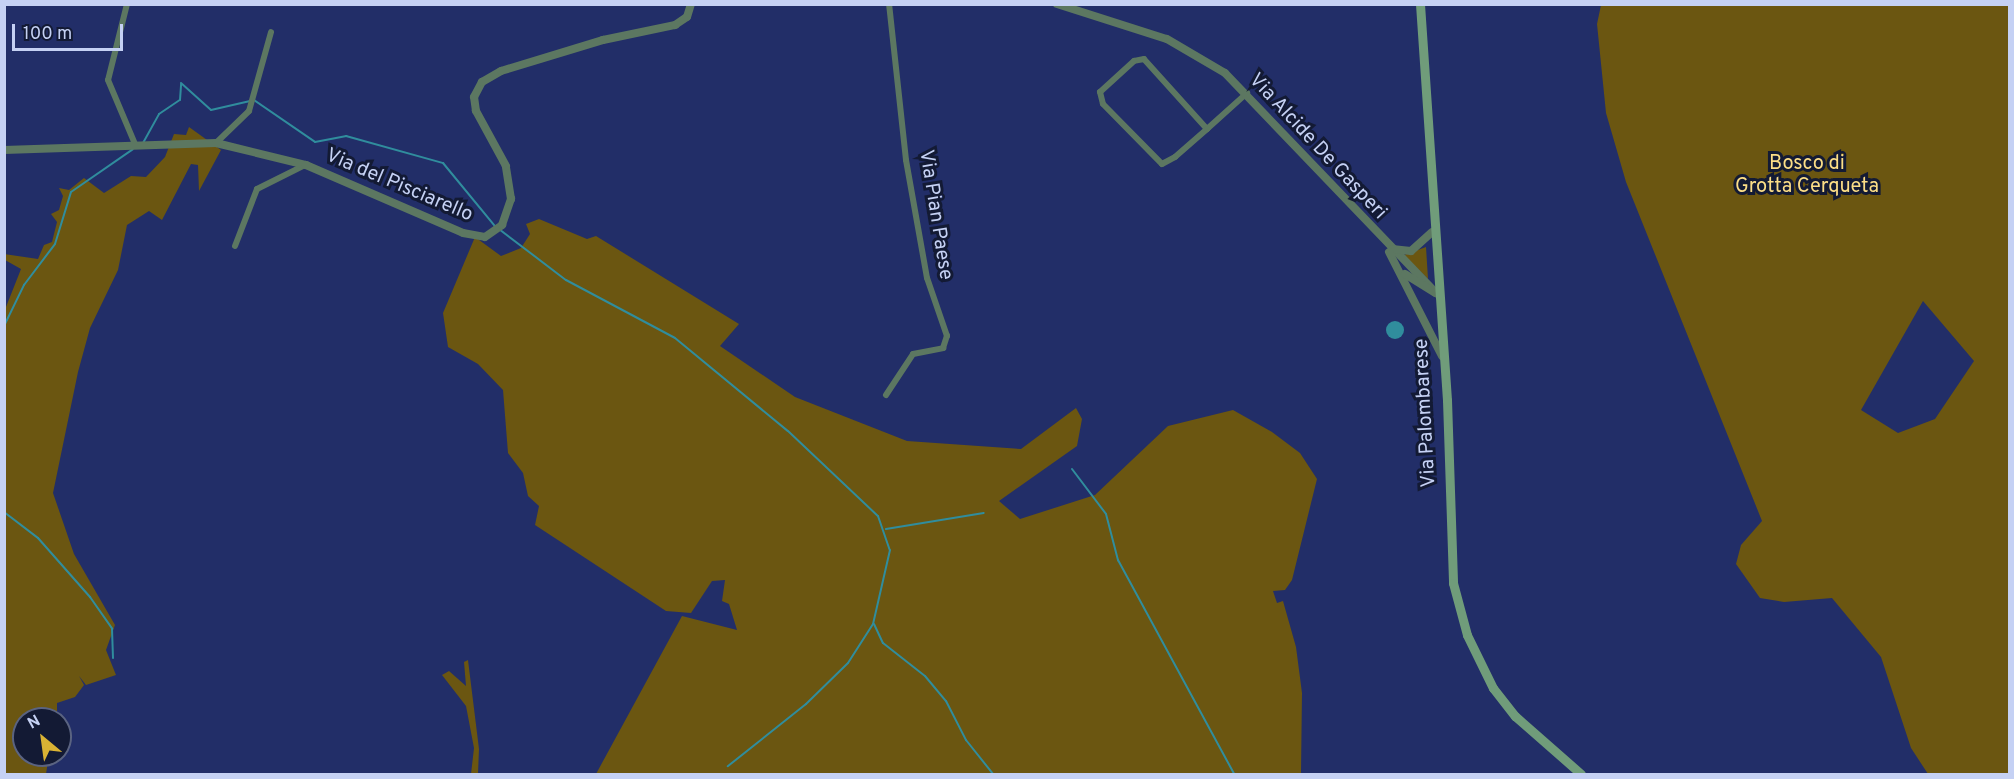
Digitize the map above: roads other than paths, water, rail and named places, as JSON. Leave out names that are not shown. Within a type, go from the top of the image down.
[{"type":"main road","name":"Via Palombarese","points":[[1420,4],[1432,232],[1443,359],[1451,566],[1465,629],[1507,708],[1581,774]]},
{"type":"street","points":[[127,4],[108,80],[135,144]]},
{"type":"street","name":"Via del Pisciarello","points":[[4,150],[216,143],[306,165],[467,234],[482,237],[500,227],[511,206],[510,183],[476,111],[480,84],[504,70],[675,25],[688,16],[691,4]]},
{"type":"street","name":"Via Pian Paese","points":[[886,395],[914,354],[943,348],[947,336],[927,278],[906,160],[889,4]]},
{"type":"street","name":"Via Alcide De Gasperi","points":[[1057,4],[1173,42],[1247,93],[1386,246],[1436,293]]},
{"type":"street","points":[[216,143],[249,111],[271,32]]},
{"type":"street","points":[[1207,129],[1144,60],[1134,61],[1101,92],[1103,104],[1158,163],[1171,161],[1207,129],[1247,93]]},
{"type":"street","points":[[235,246],[258,189],[306,165]]},
{"type":"street","name":"Via Alcide De Gasperi","points":[[1386,246],[1411,251],[1432,232]]},
{"type":"street","name":"Via Alcide De Gasperi","points":[[1386,246],[1443,359]]},
{"type":"street","name":"Via Alcide De Gasperi","points":[[1397,267],[1436,293]]},
{"type":"waterway","points":[[181,83],[211,110],[249,101]]},
{"type":"waterway","points":[[143,143],[159,114],[180,100],[181,84]]},
{"type":"waterway","points":[[254,100],[315,142],[346,136],[443,163],[495,226],[566,280],[675,338],[788,431],[878,516],[890,550],[873,624],[848,663],[806,704],[728,766]]},
{"type":"waterway","points":[[4,326],[24,285],[55,244],[71,192],[133,149]]},
{"type":"waterway","points":[[1072,469],[1106,514],[1118,560],[1234,774]]},
{"type":"waterway","points":[[4,512],[38,538],[90,597],[112,629],[113,658]]},
{"type":"waterway","points":[[886,529],[984,513]]},
{"type":"waterway","points":[[874,624],[883,643],[925,676],[946,701],[966,740],[993,774]]},
{"type":"park label","name":"Bosco di Grotta Cerqueta","points":[[1807,176]]}]
